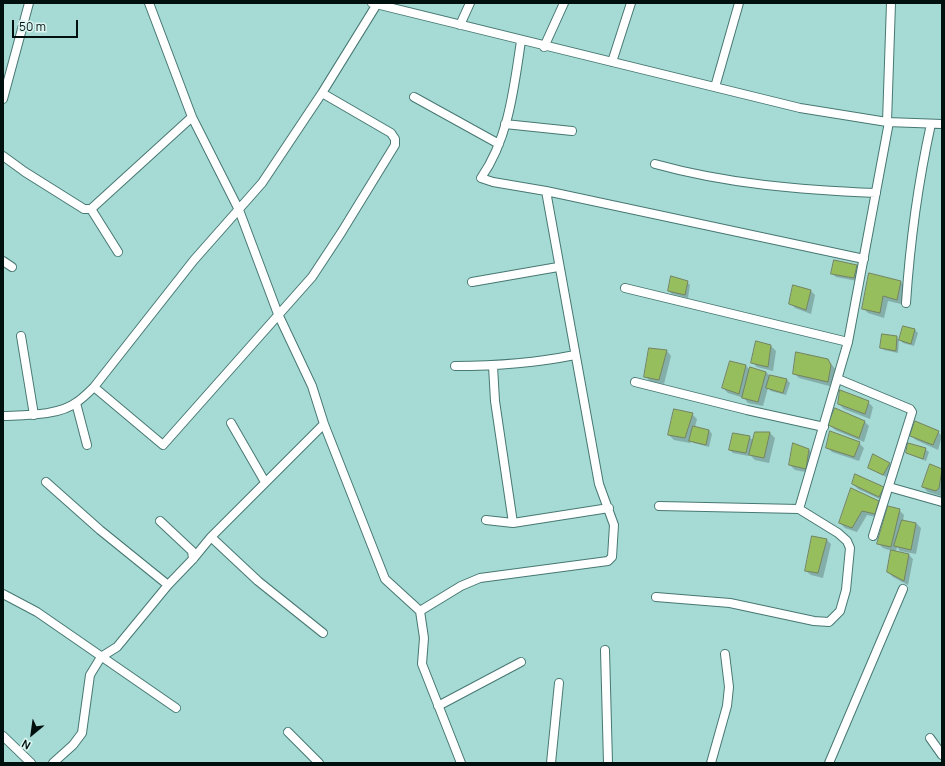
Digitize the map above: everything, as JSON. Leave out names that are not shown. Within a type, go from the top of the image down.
[{"type":"street","points":[[3,99],[29,3]]},
{"type":"street","points":[[149,3],[192,117],[239,210],[278,314],[312,386],[324,424],[385,579],[420,612],[424,638],[422,664],[461,763]]},
{"type":"street","points":[[3,416],[50,412],[76,403],[94,388],[194,260],[262,183],[322,93],[374,3],[544,47],[800,108],[888,122],[942,124]]},
{"type":"street","points":[[460,25],[470,3]]},
{"type":"street","points":[[544,47],[564,3]]},
{"type":"street","points":[[612,62],[631,3]]},
{"type":"street","points":[[715,87],[739,3]]},
{"type":"street","points":[[799,509],[848,342],[876,193],[888,122],[891,3]]},
{"type":"street","points":[[521,41],[511,104],[495,155],[481,178],[493,182],[546,191],[864,259]]},
{"type":"street","points":[[94,388],[163,445],[312,277],[341,233],[394,145],[395,139],[391,133],[322,93]]},
{"type":"street","points":[[414,97],[499,144]]},
{"type":"street","points":[[91,209],[192,117]]},
{"type":"street","points":[[505,124],[572,131]]},
{"type":"street","points":[[906,303],[915,213],[924,154],[931,124]]},
{"type":"street","points":[[3,156],[25,172],[78,205],[91,209],[118,252]]},
{"type":"street","points":[[654,164],[714,179],[804,190],[876,193]]},
{"type":"street","points":[[420,612],[461,586],[480,578],[608,561],[613,552],[614,525],[599,484],[558,267],[546,191]]},
{"type":"street","points":[[3,261],[12,266]]},
{"type":"street","points":[[472,282],[558,267]]},
{"type":"street","points":[[625,288],[848,342]]},
{"type":"street","points":[[21,336],[34,414]]},
{"type":"street","points":[[455,366],[493,366],[543,361],[575,355]]},
{"type":"street","points":[[493,366],[495,401],[513,523]]},
{"type":"street","points":[[838,379],[910,409],[912,412],[873,536]]},
{"type":"street","points":[[635,382],[747,410],[824,427]]},
{"type":"street","points":[[76,403],[87,445]]},
{"type":"street","points":[[231,422],[265,482]]},
{"type":"street","points":[[59,761],[82,733],[90,675],[101,657],[116,647],[168,585],[193,560],[211,537],[324,424]]},
{"type":"street","points":[[46,482],[100,530],[168,585]]},
{"type":"street","points":[[889,487],[942,502]]},
{"type":"street","points":[[656,597],[730,603],[814,621],[829,622],[840,611],[846,590],[850,548],[847,541],[838,533],[799,509],[659,506]]},
{"type":"street","points":[[486,520],[513,523],[609,508]]},
{"type":"street","points":[[160,521],[192,551],[193,560]]},
{"type":"street","points":[[211,537],[258,581],[323,633]]},
{"type":"street","points":[[829,763],[903,589]]},
{"type":"street","points":[[3,594],[37,612],[176,708]]},
{"type":"street","points":[[605,650],[608,763]]},
{"type":"street","points":[[711,763],[727,706],[730,688],[725,654]]},
{"type":"street","points":[[438,706],[520,662]]},
{"type":"street","points":[[551,763],[559,684]]},
{"type":"street","points":[[288,732],[319,763]]},
{"type":"street","points":[[3,736],[31,763]]},
{"type":"street","points":[[930,738],[942,755]]},
{"type":"building","points":[[834,260],[857,265],[854,278],[831,274]]},
{"type":"building","points":[[869,273],[901,281],[897,300],[883,296],[880,313],[862,309]]},
{"type":"building","points":[[671,276],[688,281],[685,295],[668,291]]},
{"type":"building","points":[[793,285],[811,290],[806,310],[789,304]]},
{"type":"building","points":[[903,326],[915,329],[911,344],[899,340]]},
{"type":"building","points":[[882,334],[897,336],[896,351],[880,348]]},
{"type":"building","points":[[756,341],[771,345],[768,367],[751,363]]},
{"type":"building","points":[[649,348],[667,350],[659,380],[644,377]]},
{"type":"building","points":[[796,352],[828,359],[831,365],[828,382],[793,374]]},
{"type":"building","points":[[730,361],[746,365],[739,394],[722,388]]},
{"type":"building","points":[[750,367],[766,372],[758,402],[742,398]]},
{"type":"building","points":[[770,375],[787,379],[783,393],[766,388]]},
{"type":"building","points":[[840,390],[869,401],[865,414],[838,404]]},
{"type":"building","points":[[835,408],[865,421],[859,438],[828,425]]},
{"type":"building","points":[[674,409],[693,413],[685,438],[668,435]]},
{"type":"building","points":[[915,421],[939,431],[933,445],[910,436]]},
{"type":"building","points":[[693,426],[709,430],[706,445],[689,441]]},
{"type":"building","points":[[830,431],[860,442],[854,457],[826,448]]},
{"type":"building","points":[[755,432],[770,432],[764,458],[749,455]]},
{"type":"building","points":[[733,433],[750,436],[746,453],[729,450]]},
{"type":"building","points":[[793,443],[809,449],[806,469],[789,465]]},
{"type":"building","points":[[908,443],[926,448],[923,459],[906,453]]},
{"type":"building","points":[[873,454],[890,463],[883,475],[868,468]]},
{"type":"building","points":[[930,464],[942,469],[939,488],[936,491],[922,487]]},
{"type":"building","points":[[855,474],[884,487],[879,497],[852,484]]},
{"type":"building","points":[[851,488],[879,501],[875,514],[862,511],[852,528],[839,523]]},
{"type":"building","points":[[888,506],[900,509],[891,547],[877,544]]},
{"type":"building","points":[[902,520],[916,523],[911,550],[894,546]]},
{"type":"building","points":[[812,536],[827,539],[818,573],[805,571]]},
{"type":"building","points":[[891,550],[909,554],[904,581],[887,572]]}]
